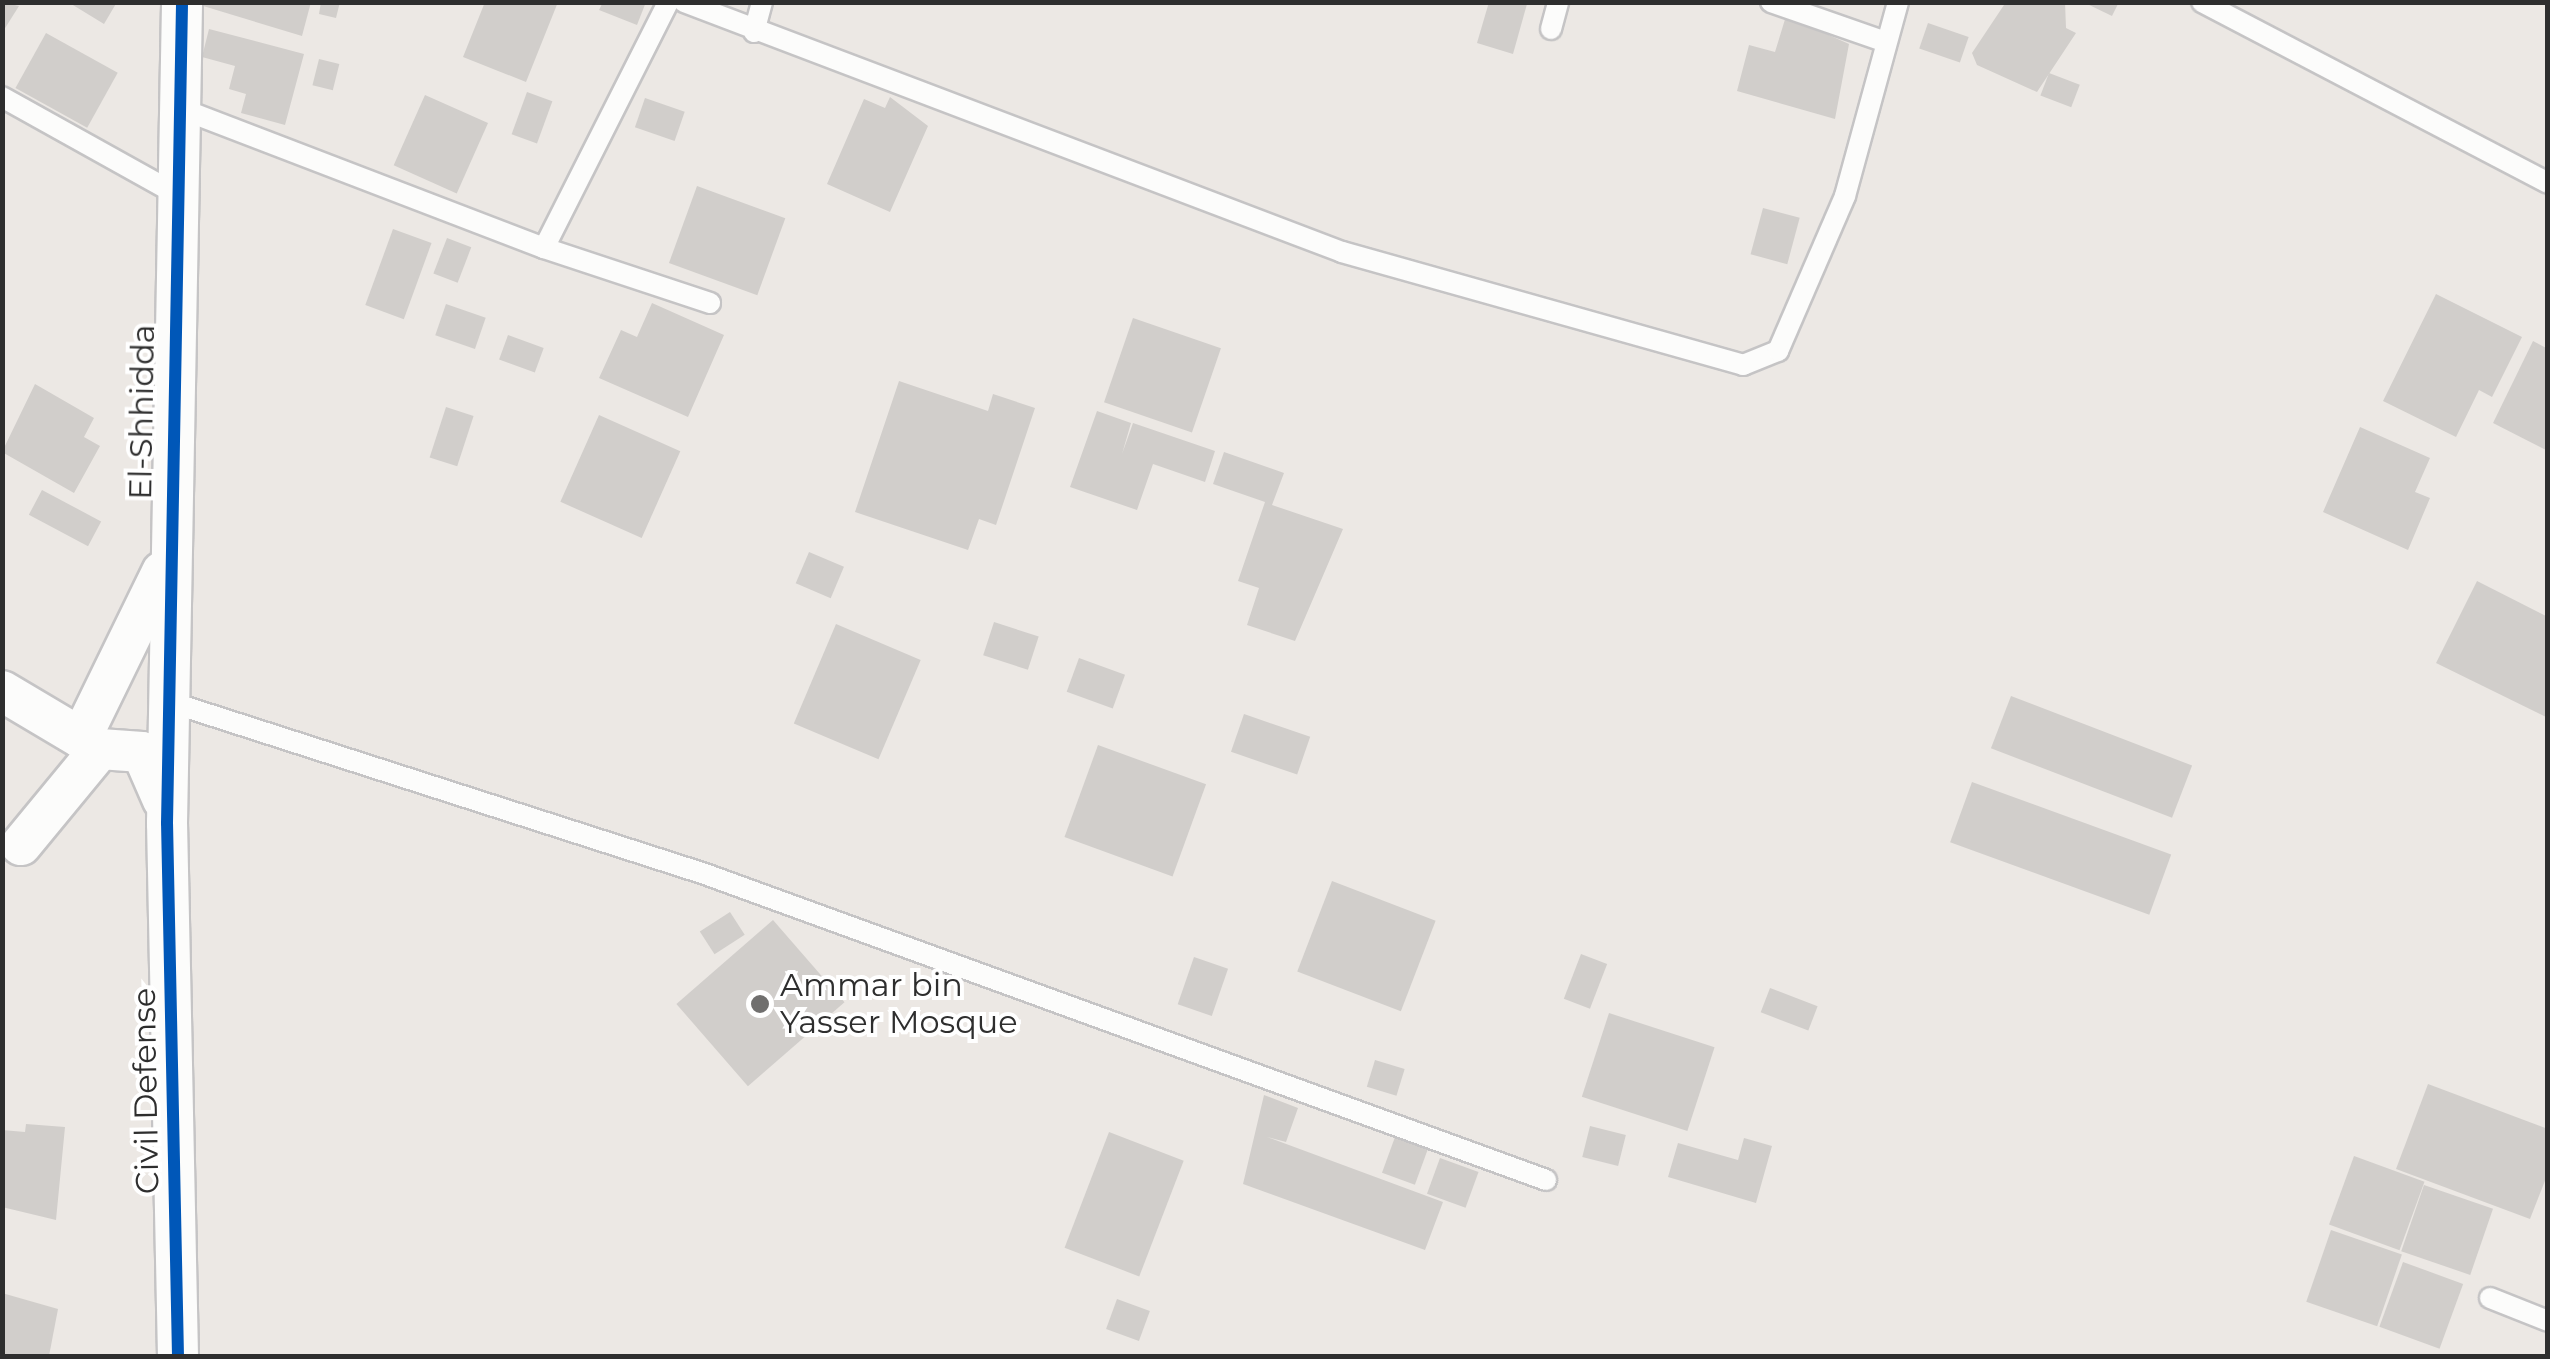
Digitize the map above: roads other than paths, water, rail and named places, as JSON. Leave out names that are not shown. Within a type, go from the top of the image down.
[{"type":"street","name":"El-Shhidda","points":[[167,824],[173,192],[182,2]]},
{"type":"street","points":[[12,860],[81,738],[168,559]]},
{"type":"street","points":[[2,691],[81,738]]},
{"type":"street","points":[[12,860],[87,760],[117,743],[132,744],[154,766],[167,824]]},
{"type":"street","name":"Civil Defense","points":[[167,824],[178,1356]]},
{"type":"lane","points":[[544,248],[668,2]]},
{"type":"lane","points":[[684,2],[754,32],[1342,252],[1743,365],[1778,351],[1845,196],[1898,2]]},
{"type":"lane","points":[[754,32],[762,2]]},
{"type":"lane","points":[[1551,28],[1558,2]]},
{"type":"lane","points":[[1771,2],[1886,42]]},
{"type":"lane","points":[[2202,2],[2548,182]]},
{"type":"lane","points":[[2,97],[173,192]]},
{"type":"lane","points":[[179,108],[544,248],[710,304]]},
{"type":"lane","points":[[170,702],[705,874],[1546,1180]]},
{"type":"lane","points":[[2490,1298],[2548,1320]]},
{"type":"place","name":"Ammar bin Yasser Mosque","points":[[760,1004]]}]
